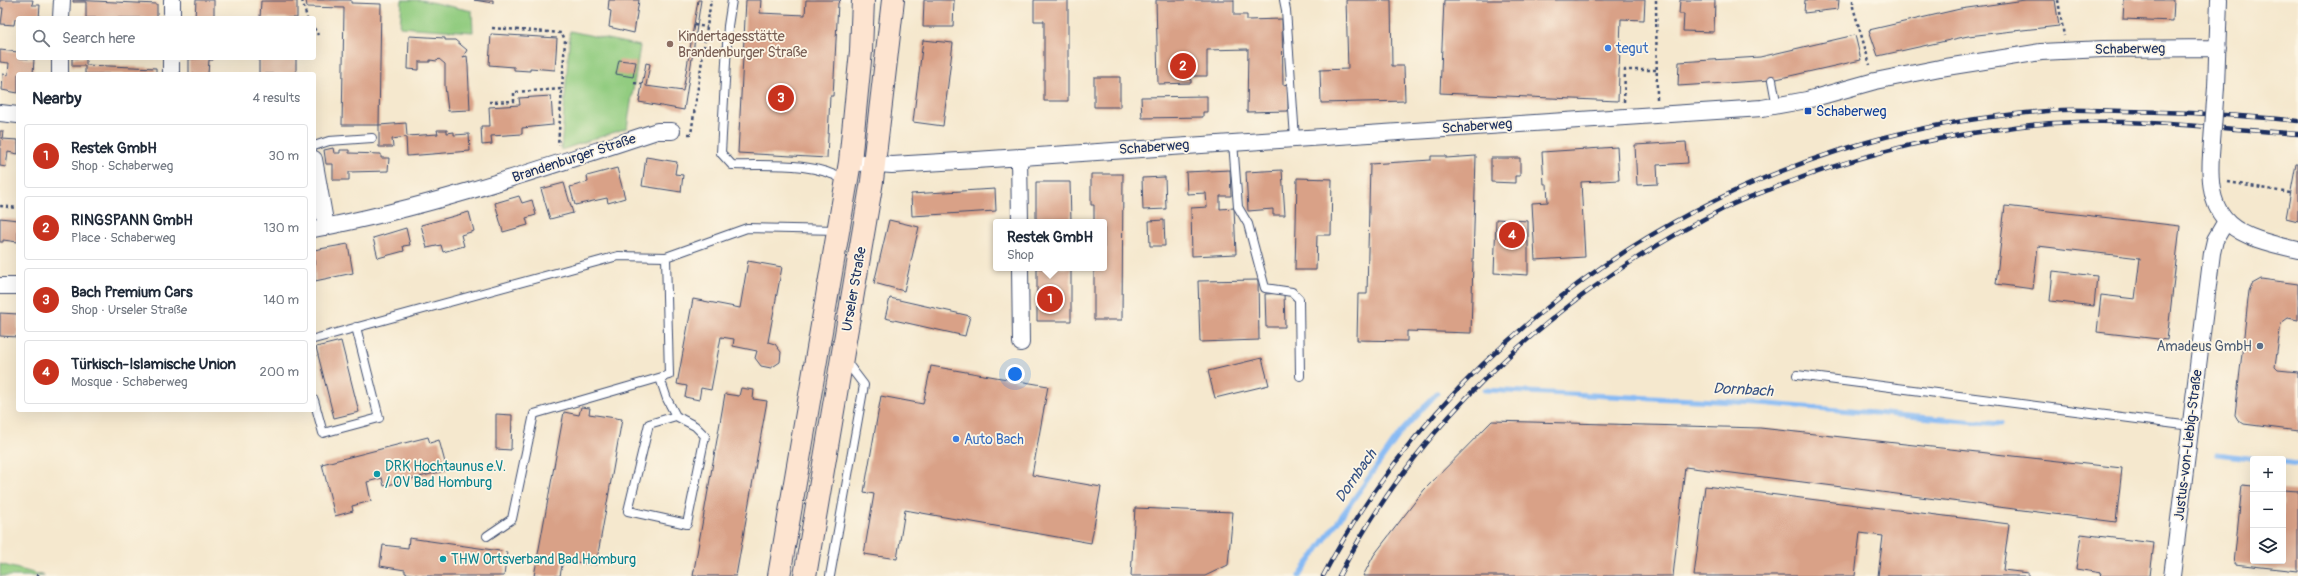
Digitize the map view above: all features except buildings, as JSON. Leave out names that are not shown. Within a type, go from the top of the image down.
[{"type":"street","points":[[61,16],[62,0]]},
{"type":"street","points":[[172,0],[172,16]]},
{"type":"street","name":"Urseler Straße","points":[[779,576],[848,172],[861,51],[863,0]]},
{"type":"street","name":"Urseler Straße","points":[[805,576],[874,163],[893,0]]},
{"type":"street","points":[[2219,0],[2218,48],[2210,180],[2213,196],[2226,221],[2234,228],[2260,242],[2298,250]]},
{"type":"street","name":"Schaberweg","points":[[848,172],[874,163],[892,165],[1777,107],[1875,81],[1940,68],[2027,54],[2066,50],[2218,48]]},
{"type":"street","points":[[60,60],[60,72]]},
{"type":"street","points":[[171,60],[171,72]]},
{"type":"street","points":[[0,113],[16,114]]},
{"type":"street","name":"Brandenburger Straße","points":[[316,182],[320,228],[479,188],[657,131],[672,131]]},
{"type":"street","points":[[1019,157],[1020,219]]},
{"type":"street","name":"Justus-von-Liebig-Straße","points":[[2172,576],[2212,253],[2215,240],[2226,221]]},
{"type":"street","points":[[1020,271],[1021,343]]},
{"type":"street","points":[[0,286],[16,286]]},
{"type":"lane","points":[[732,0],[728,26],[720,153],[732,165],[809,168],[834,174],[848,172]]},
{"type":"lane","points":[[1284,0],[1296,138]]},
{"type":"lane","points":[[1772,80],[1777,107]]},
{"type":"lane","points":[[316,145],[329,140],[372,138]]},
{"type":"lane","points":[[1233,142],[1238,206],[1248,224],[1265,288],[1292,292],[1299,299],[1300,376]]},
{"type":"lane","points":[[316,338],[618,256],[666,257],[747,228],[839,230]]},
{"type":"lane","points":[[487,536],[512,519],[534,414],[669,375],[666,257]]},
{"type":"lane","points":[[316,407],[323,433],[379,418],[356,327]]},
{"type":"lane","points":[[830,576],[864,385],[842,356]]},
{"type":"lane","points":[[1797,375],[2191,426]]},
{"type":"lane","points":[[660,378],[666,400],[676,416],[695,426],[705,436],[687,524],[628,511],[649,424],[676,416]]},
{"type":"path","points":[[302,0],[306,16]]},
{"type":"path","points":[[672,131],[691,134],[711,0]]},
{"type":"path","points":[[1656,0],[1657,115]]},
{"type":"path","points":[[1853,0],[1853,7],[1875,81]]},
{"type":"path","points":[[2058,0],[2066,50]]},
{"type":"path","points":[[694,25],[707,27]]},
{"type":"path","points":[[492,28],[562,34],[565,40],[557,164]]},
{"type":"path","points":[[316,32],[318,35]]},
{"type":"path","points":[[1624,117],[1625,70],[1656,70]]},
{"type":"path","points":[[634,83],[642,84]]},
{"type":"path","points":[[489,102],[514,101],[514,92],[562,89]]},
{"type":"path","points":[[2232,183],[2290,193]]},
{"type":"path","points":[[0,206],[16,208]]},
{"type":"green space","points":[[402,0],[421,0],[472,11],[473,32],[400,27]]},
{"type":"green space","points":[[570,31],[640,46],[627,128],[561,150]]},
{"type":"green space","points":[[0,564],[45,576],[0,576]]},
{"type":"waterway","name":"Dornbach","points":[[1484,390],[1758,403],[2000,424]]},
{"type":"waterway","name":"Dornbach","points":[[1299,576],[1401,432],[1437,393]]},
{"type":"waterway","name":"Dornbach","points":[[2217,454],[2250,458]]},
{"type":"waterway","name":"Dornbach","points":[[2286,462],[2298,464]]},
{"type":"railway","points":[[1323,576],[1367,503],[1418,434],[1476,371],[1540,313],[1610,262],[1683,217],[1761,180],[1841,150],[1868,142],[1950,123],[2006,115],[2062,110],[2086,110],[2212,114],[2298,121]]},
{"type":"railway","points":[[1339,576],[1373,517],[1412,461],[1456,409],[1503,361],[1555,317],[1609,276],[1667,240],[1733,204],[1801,178],[1882,152],[1937,139],[2024,126],[2055,123],[2116,122],[2176,124],[2298,134]]},
{"type":"place","name":"Kindertagesstätte Brandenburger Straße","points":[[670,44]]},
{"type":"place","name":"tegut","points":[[1608,48]]},
{"type":"place","name":"RINGSPANN GmbH","points":[[1183,66]]},
{"type":"place","name":"Bach Premium Cars","points":[[781,98]]},
{"type":"place","name":"Schaberweg","points":[[1808,111]]},
{"type":"place","name":"Türkisch-Islamische Union","points":[[1512,235]]},
{"type":"place","name":"Restek GmbH","points":[[1050,299]]},
{"type":"place","name":"Amadeus GmbH","points":[[2260,346]]},
{"type":"place","name":"Auto Bach","points":[[956,439]]},
{"type":"place","name":"DRK Hochtaunus e.V. / OV Bad Homburg","points":[[377,474]]},
{"type":"place","name":"THW Ortsverband Bad Homburg","points":[[443,559]]}]
